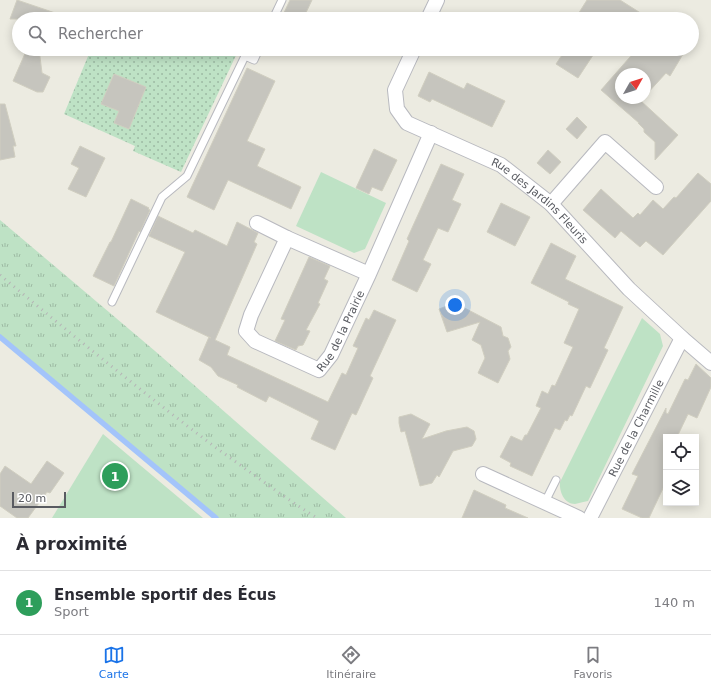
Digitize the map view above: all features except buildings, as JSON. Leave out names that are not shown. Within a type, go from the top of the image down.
[{"type":"street","points":[[431,12],[437,0]]},
{"type":"street","name":"Rue des Jardins Fleuris","points":[[411,56],[395,90],[397,109],[407,122],[501,165],[551,204],[629,289],[711,363]]},
{"type":"street","name":"Rue de la Prairie","points":[[287,238],[251,315],[246,331],[255,341],[319,370],[331,355],[369,274],[431,133]]},
{"type":"street","points":[[551,204],[605,142],[656,187]]},
{"type":"street","name":"Rue de la Prairie","points":[[258,223],[287,238],[369,274]]},
{"type":"street","name":"Rue de la Charmille","points":[[590,518],[682,338]]},
{"type":"street","points":[[483,474],[579,518]]},
{"type":"lane","points":[[276,12],[282,0]]},
{"type":"lane","points":[[112,302],[162,197],[187,176],[245,56],[254,60],[256,56]]},
{"type":"lane","points":[[545,502],[556,480]]},
{"type":"green space","points":[[88,56],[236,56],[181,172],[133,151],[135,146],[64,114]]},
{"type":"green space","points":[[321,172],[386,203],[365,249],[354,253],[296,226]]},
{"type":"green space","points":[[0,220],[155,351],[346,518],[216,518],[25,359],[0,337]]},
{"type":"green space","points":[[642,318],[660,334],[663,346],[588,501],[575,504],[568,502],[561,493],[560,482]]},
{"type":"green space","points":[[103,434],[203,518],[52,518]]},
{"type":"waterway","points":[[0,337],[216,518]]},
{"type":"railway","points":[[0,275],[215,447],[317,518]]},
{"type":"place","name":"Ensemble sportif des Écus","points":[[115,476]]}]
